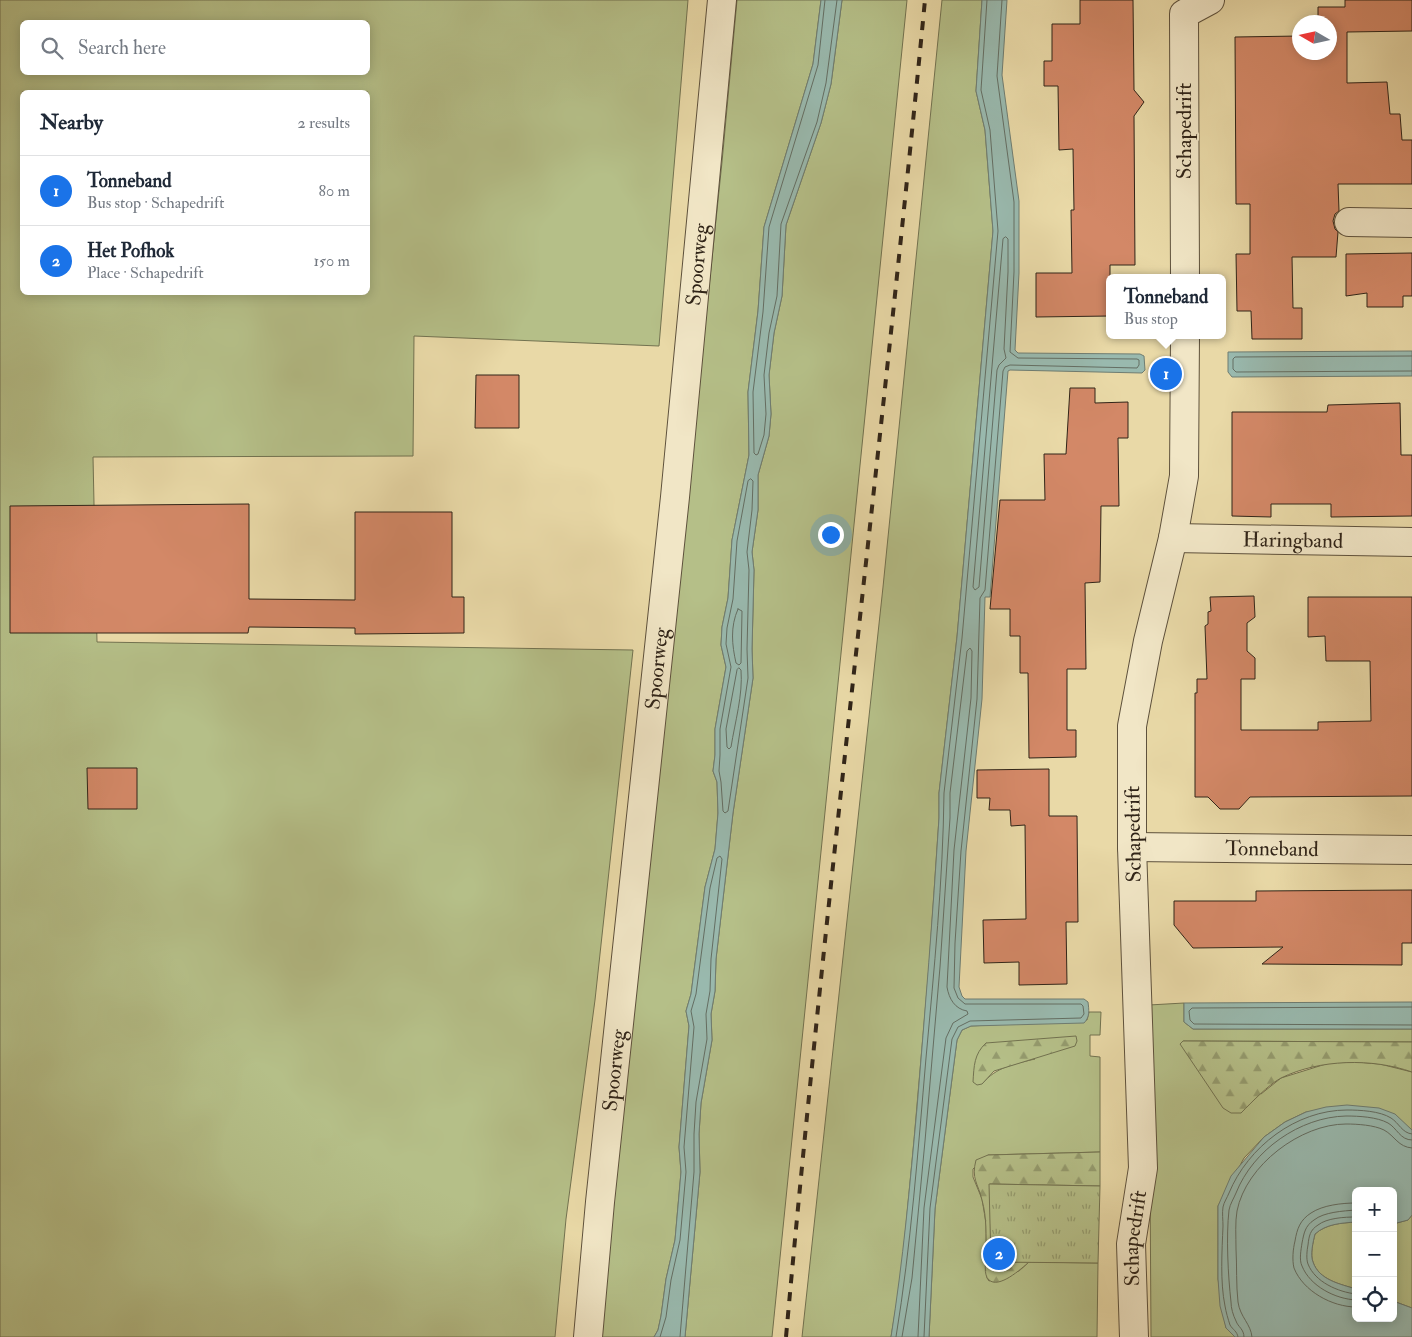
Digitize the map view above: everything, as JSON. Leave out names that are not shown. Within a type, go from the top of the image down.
[{"type":"street","name":"Spoorweg","points":[[588,1337],[601,1192],[677,477],[722,0]]},
{"type":"street","name":"Schapedrift","points":[[1185,274],[1182,7],[1210,0]]},
{"type":"street","points":[[1349,222],[1412,223]]},
{"type":"street","name":"Schapedrift","points":[[1134,1337],[1131,1244],[1143,1168],[1132,848],[1132,726],[1148,641],[1173,538],[1184,476],[1185,339]]},
{"type":"street","name":"Haringband","points":[[1173,538],[1412,542]]},
{"type":"street","name":"Tonneband","points":[[1132,848],[1412,850]]},
{"type":"green space","points":[[0,0],[688,0],[659,346],[414,336],[413,456],[93,457],[97,642],[633,650],[595,1000],[566,1219],[555,1337],[0,1337]]},
{"type":"green space","points":[[737,0],[821,0],[813,64],[764,227],[758,311],[748,392],[749,455],[732,540],[728,598],[722,627],[721,645],[726,667],[715,729],[713,771],[717,782],[718,813],[715,849],[705,887],[691,994],[686,1011],[689,1026],[679,1147],[681,1172],[675,1240],[666,1279],[658,1330],[654,1337],[600,1337],[722,162]]},
{"type":"green space","points":[[842,0],[907,0],[772,1337],[685,1337],[700,1172],[699,1134],[701,1103],[712,1040],[711,1014],[715,991],[716,959],[733,813],[753,678],[754,570],[752,552],[758,510],[758,475],[769,436],[771,414],[769,375],[774,333],[782,296],[786,225],[821,123],[831,84]]},
{"type":"green space","points":[[942,0],[982,0],[976,91],[985,130],[993,231],[957,637],[939,793],[929,966],[901,1277],[891,1337],[802,1337],[883,587]]},
{"type":"green space","points":[[1184,1003],[1184,1022],[1193,1029],[1412,1029],[1412,1042],[1183,1041],[1181,1044],[1261,1094],[1281,1078],[1329,1063],[1356,1062],[1380,1064],[1412,1072],[1412,1130],[1408,1127],[1306,1112],[1285,1122],[1264,1137],[1244,1158],[1218,1206],[1218,1279],[1226,1328],[1235,1337],[1151,1337],[1149,1005]]},
{"type":"green space","points":[[1089,1012],[1101,1012],[1100,1035],[1090,1035],[1090,1056],[1100,1057],[1100,1152],[988,1155],[973,1169],[973,1177],[982,1199],[986,1223],[987,1278],[989,1281],[1019,1271],[1029,1262],[1098,1263],[1097,1337],[929,1337],[935,1209],[957,1040],[962,1030],[971,1026],[1087,1020]],"holes":[[[986,1043],[1035,1059],[999,1070],[982,1084]]]},
{"type":"green space","points":[[1076,1036],[1075,1046],[994,1071],[982,1084],[977,1085],[973,1082],[977,1056],[986,1043]]},
{"type":"green space","points":[[1183,1041],[1412,1042],[1412,1072],[1380,1064],[1363,1063],[1329,1064],[1312,1067],[1281,1078],[1266,1089],[1241,1113],[1231,1113],[1223,1108],[1180,1044]]},
{"type":"green space","points":[[1100,1152],[1100,1186],[990,1184],[991,1262],[1029,1262],[1004,1280],[993,1282],[989,1280],[985,1271],[985,1214],[974,1172],[976,1160],[988,1155]]},
{"type":"green space","points":[[989,1184],[1100,1186],[1098,1263],[991,1262]]},
{"type":"green space","points":[[1412,1215],[1412,1308],[1397,1302],[1397,1223],[1408,1220]]},
{"type":"green space","points":[[1352,1222],[1352,1288],[1325,1277],[1316,1268],[1312,1256],[1315,1234],[1324,1228]]},
{"type":"water","points":[[821,0],[842,0],[831,84],[821,123],[786,225],[782,296],[774,333],[769,375],[771,414],[769,436],[758,475],[758,510],[752,552],[754,570],[753,678],[733,813],[716,959],[715,991],[711,1014],[712,1040],[701,1103],[699,1134],[700,1172],[685,1337],[654,1337],[658,1330],[666,1279],[675,1240],[681,1172],[679,1147],[689,1026],[686,1011],[691,994],[705,887],[715,849],[718,813],[717,782],[713,771],[715,729],[726,667],[721,645],[722,627],[728,598],[732,540],[749,455],[748,392],[758,311],[764,227],[813,64]]},
{"type":"water","points":[[982,0],[1007,0],[1002,75],[1019,201],[1019,273],[1015,350],[1018,353],[1140,354],[1144,356],[1145,370],[1142,373],[1008,371],[990,597],[985,597],[982,699],[966,851],[959,987],[965,999],[1084,999],[1088,1002],[1089,1013],[1084,1023],[971,1026],[962,1030],[957,1040],[935,1209],[929,1337],[891,1337],[903,1251],[914,1137],[934,890],[939,793],[957,637],[993,231],[985,130],[976,91]]},
{"type":"water","points":[[1412,351],[1412,376],[1232,377],[1228,372],[1228,352]]},
{"type":"water","points":[[1412,1002],[1412,1029],[1193,1029],[1184,1022],[1184,1003]]},
{"type":"water","points":[[1347,1105],[1379,1108],[1395,1114],[1412,1130],[1412,1215],[1408,1220],[1397,1223],[1397,1187],[1352,1187],[1352,1222],[1329,1226],[1315,1234],[1312,1259],[1316,1268],[1325,1277],[1352,1288],[1352,1322],[1397,1322],[1397,1302],[1412,1308],[1412,1337],[1235,1337],[1226,1328],[1220,1306],[1218,1206],[1231,1176],[1264,1137],[1285,1122],[1306,1112],[1326,1107]]},
{"type":"building","points":[[1080,0],[1133,0],[1134,90],[1144,102],[1134,116],[1135,265],[1110,265],[1110,274],[1106,274],[1106,316],[1036,317],[1036,273],[1072,273],[1071,210],[1074,210],[1073,149],[1059,150],[1058,86],[1044,86],[1044,61],[1052,61],[1052,24],[1080,24]]},
{"type":"building","points":[[1345,0],[1412,0],[1412,31],[1347,32],[1347,83],[1387,82],[1390,114],[1400,114],[1402,140],[1412,140],[1412,184],[1338,184],[1339,211],[1335,214],[1333,221],[1338,232],[1336,257],[1292,257],[1293,308],[1302,308],[1302,339],[1252,339],[1251,311],[1237,311],[1236,254],[1250,254],[1250,204],[1236,204],[1235,37],[1292,36],[1292,60],[1337,60],[1337,15],[1318,15],[1318,7],[1345,7]]},
{"type":"building","points":[[1412,253],[1412,296],[1403,296],[1403,307],[1367,307],[1367,293],[1346,296],[1346,254]]},
{"type":"building","points":[[476,375],[519,375],[519,428],[475,428]]},
{"type":"building","points":[[1070,388],[1095,388],[1095,403],[1128,402],[1128,438],[1118,438],[1119,506],[1101,506],[1100,582],[1085,583],[1086,669],[1067,669],[1067,730],[1076,730],[1076,757],[1029,758],[1028,673],[1020,673],[1020,636],[1010,636],[1010,609],[990,609],[1000,500],[1045,500],[1044,454],[1066,454]]},
{"type":"building","points":[[1400,403],[1401,455],[1412,455],[1412,516],[1331,517],[1331,504],[1271,504],[1271,517],[1232,516],[1232,412],[1327,412],[1328,405]]},
{"type":"building","points":[[249,504],[249,599],[355,600],[355,512],[452,512],[452,597],[464,597],[464,633],[355,634],[355,628],[249,627],[248,633],[10,633],[10,506]]},
{"type":"building","points":[[1254,596],[1255,617],[1247,623],[1247,651],[1255,658],[1255,679],[1241,679],[1241,730],[1318,730],[1318,722],[1371,721],[1370,661],[1326,661],[1325,636],[1308,637],[1308,597],[1412,597],[1412,796],[1250,797],[1239,809],[1220,809],[1208,797],[1195,797],[1195,693],[1197,693],[1197,679],[1207,679],[1205,626],[1208,624],[1208,612],[1211,611],[1210,597]]},
{"type":"building","points":[[87,768],[137,768],[137,809],[88,809]]},
{"type":"building","points":[[1049,769],[1049,816],[1077,816],[1078,922],[1066,922],[1067,984],[1019,985],[1019,962],[984,963],[983,920],[1026,919],[1025,825],[1011,826],[1010,810],[989,810],[990,798],[977,798],[977,770]]},
{"type":"building","points":[[1412,890],[1412,943],[1402,943],[1402,965],[1262,964],[1283,947],[1193,948],[1174,925],[1174,901],[1256,901],[1256,891]]},
{"type":"railway","points":[[786,1337],[836,836],[891,334],[925,0]]},
{"type":"place","name":"Tonneband","points":[[1166,374]]},
{"type":"place","name":"Het Pofhok","points":[[999,1254]]}]
